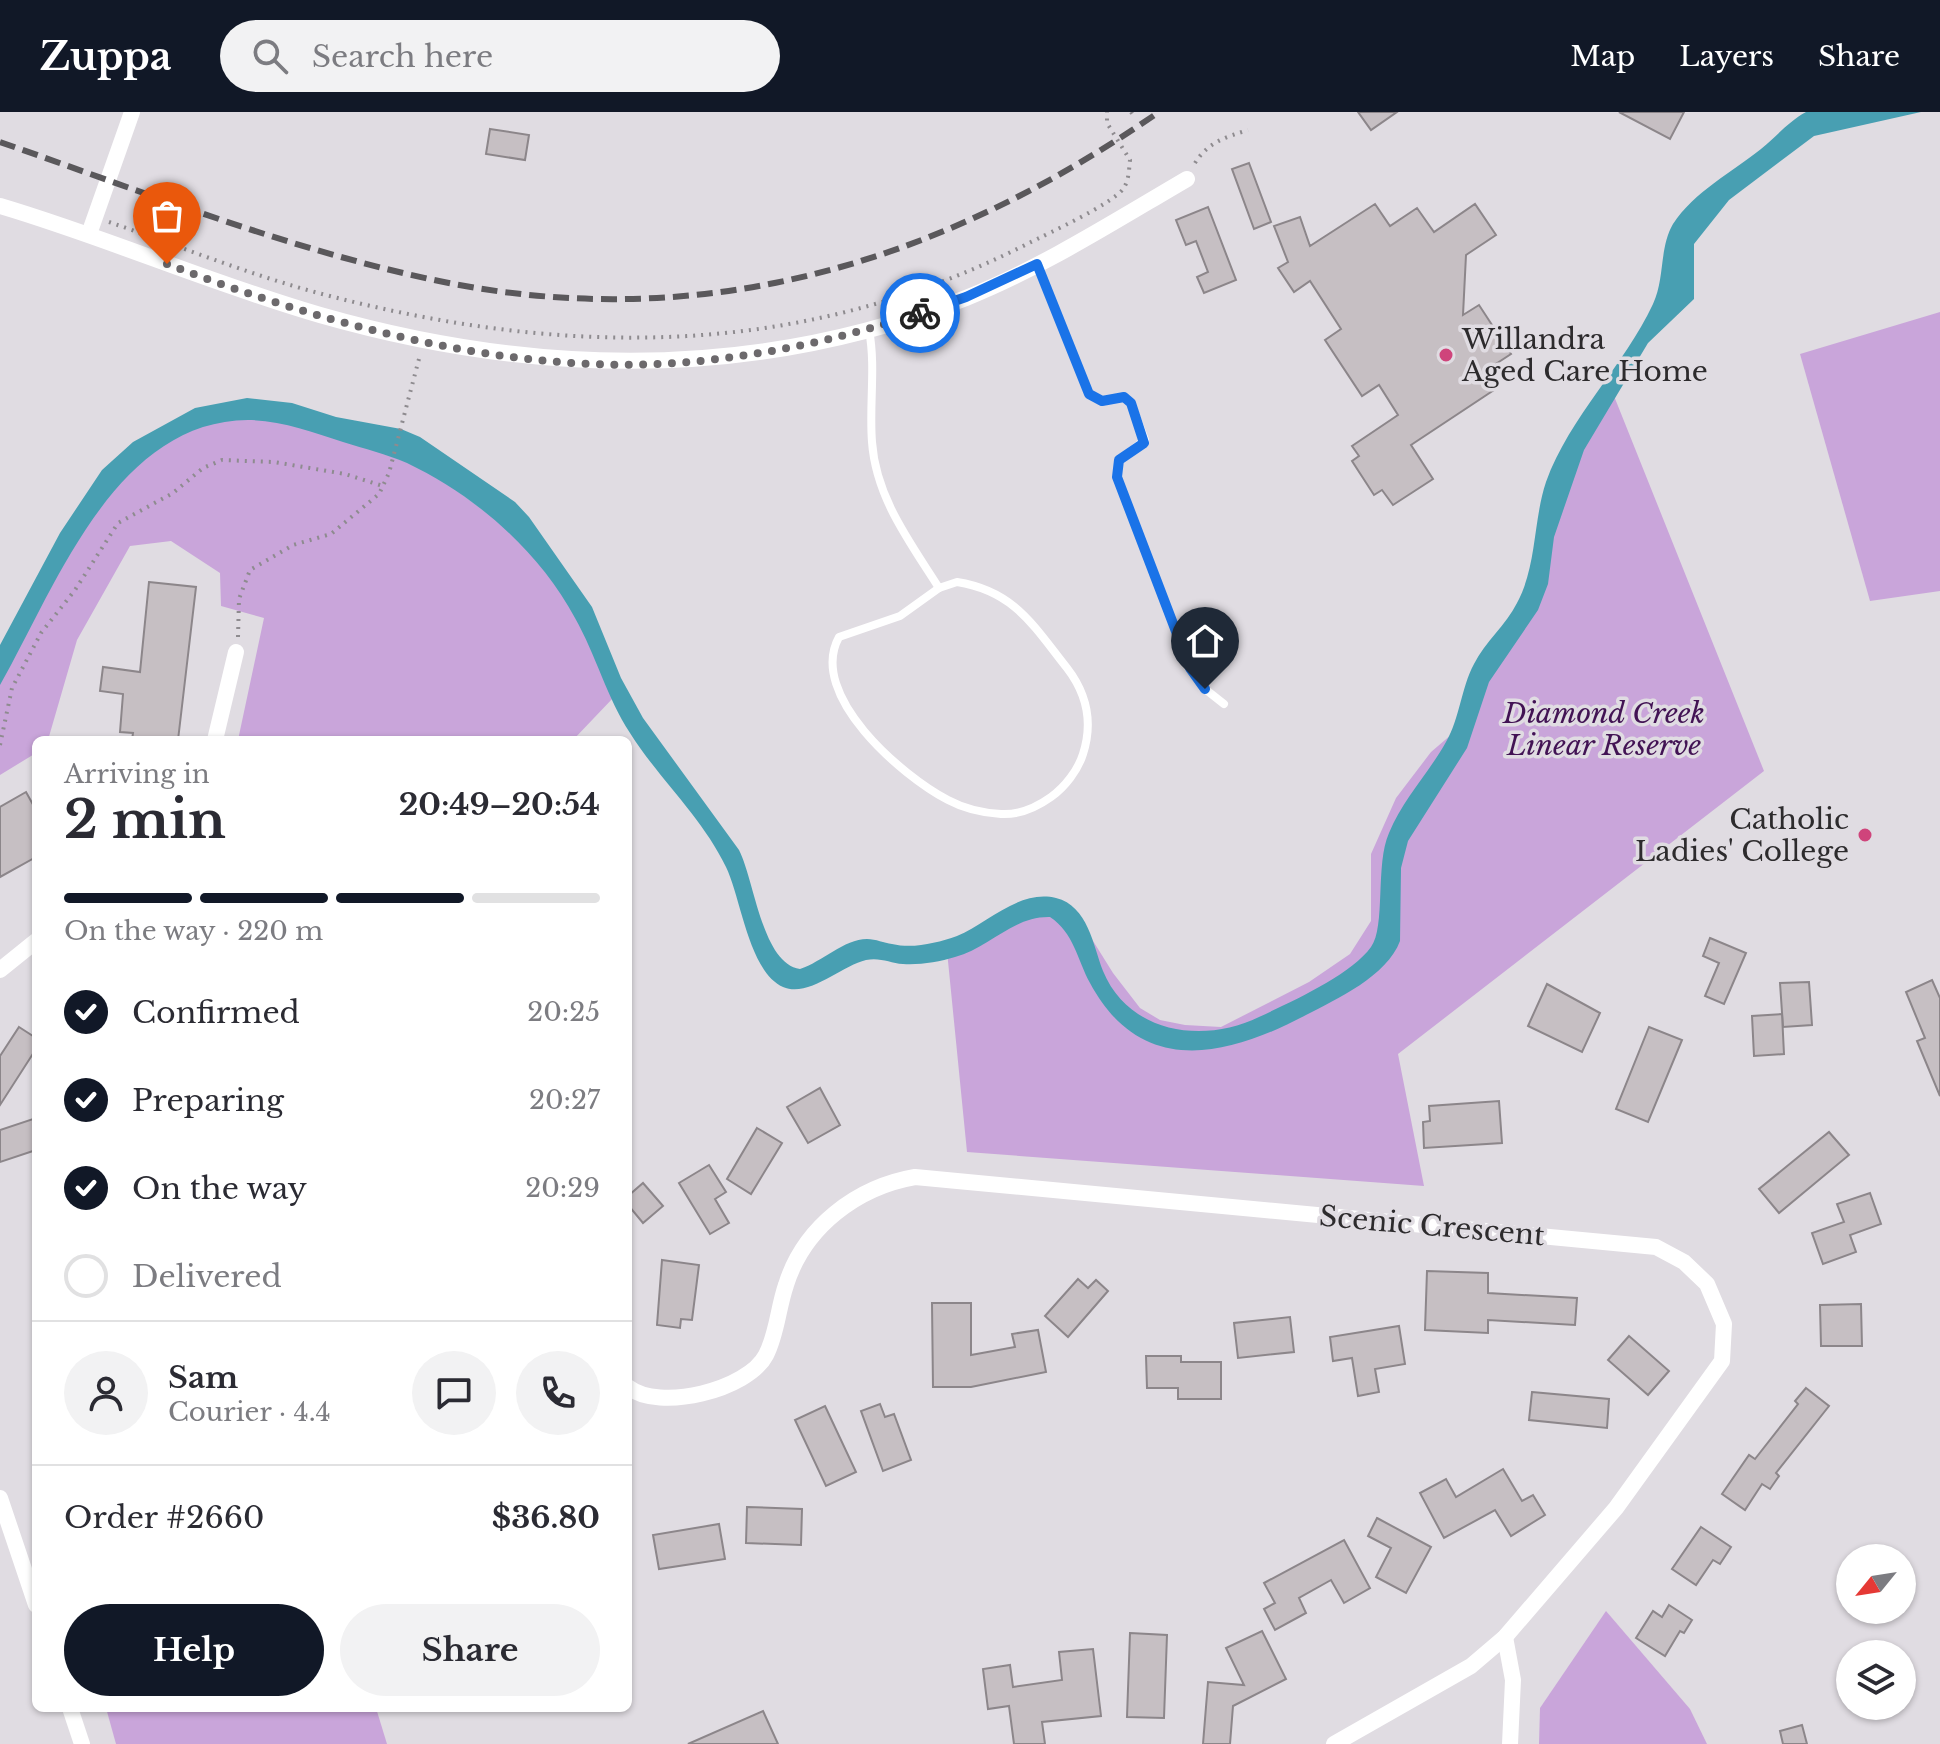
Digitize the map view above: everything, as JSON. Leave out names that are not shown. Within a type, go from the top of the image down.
[{"type":"street","points":[[89,234],[132,112]]},
{"type":"street","points":[[0,206],[89,234],[317,315],[424,341],[507,355],[595,363],[677,363],[796,348],[869,330],[966,297],[1037,264],[1187,179]]},
{"type":"street","points":[[216,736],[236,652]]},
{"type":"street","points":[[0,970],[32,944]]},
{"type":"street","name":"Scenic Crescent","points":[[632,1390],[669,1400],[696,1395],[750,1371],[765,1358],[786,1283],[818,1229],[860,1195],[882,1183],[915,1177],[1656,1247],[1684,1262],[1707,1284],[1724,1324],[1722,1361],[1616,1508],[1505,1637],[1471,1666],[1334,1744]]},
{"type":"street","points":[[0,1498],[32,1593]]},
{"type":"street","points":[[1505,1637],[1513,1680],[1510,1744]]},
{"type":"street","points":[[71,1712],[82,1744]]},
{"type":"lane","points":[[1037,264],[1089,394],[1102,401],[1124,397],[1131,403],[1144,443],[1119,460],[1117,477],[1190,668],[1205,689],[1224,704]]},
{"type":"lane","points":[[869,330],[873,355],[872,444],[877,477],[912,549],[939,588]]},
{"type":"lane","points":[[957,582],[1003,595],[1018,607],[1069,671],[1080,691],[1090,726],[1081,760],[1059,791],[1041,804],[1003,814],[950,801],[920,783],[872,741],[842,697],[831,652],[839,637],[900,616],[939,588],[957,582]]},
{"type":"path","points":[[95,216],[318,293],[425,318],[542,336],[590,339],[741,332],[813,321],[954,278],[1074,220],[1119,193],[1125,187],[1130,160],[1107,123],[1107,112]]},
{"type":"path","points":[[1187,179],[1207,147],[1248,130]]},
{"type":"path","points":[[236,652],[239,599],[250,570],[293,545],[322,539],[338,530],[373,500],[383,486],[424,341]]},
{"type":"path","points":[[0,745],[12,688],[41,633],[75,590],[118,523],[173,493],[203,468],[222,460],[274,462],[345,474],[383,486]]},
{"type":"green space","points":[[1940,312],[1940,591],[1870,601],[1800,354]]},
{"type":"green space","name":"Diamond Creek Linear Reserve","points":[[1610,386],[1764,771],[1398,1054],[1424,1186],[967,1152],[947,951],[1010,912],[1075,912],[1113,973],[1140,1008],[1160,1020],[1185,1025],[1221,1027],[1309,982],[1350,954],[1371,921],[1371,854],[1396,798],[1431,752],[1459,728],[1520,619],[1538,532]]},
{"type":"green space","points":[[242,408],[384,437],[551,560],[614,697],[577,736],[239,736],[264,618],[221,606],[220,573],[171,541],[130,546],[77,640],[49,736],[32,736],[32,755],[0,775],[0,666],[66,539],[152,442]]},
{"type":"green space","points":[[1606,1611],[1690,1709],[1707,1744],[1539,1744],[1540,1708]]},
{"type":"green space","points":[[107,1712],[377,1712],[387,1744],[116,1744]]},
{"type":"water","points":[[1806,112],[1921,112],[1814,136],[1729,200],[1694,244],[1694,299],[1648,343],[1584,450],[1554,537],[1548,584],[1538,610],[1489,682],[1467,748],[1408,841],[1401,868],[1400,941],[1394,954],[1373,976],[1346,994],[1276,1030],[1246,1041],[1188,1050],[1160,1046],[1134,1034],[1111,1013],[1090,983],[1065,931],[1050,917],[1024,922],[967,953],[949,959],[909,964],[866,960],[814,985],[793,989],[783,987],[771,979],[754,951],[731,880],[716,849],[630,733],[575,618],[543,570],[481,509],[433,476],[399,460],[308,431],[248,420],[201,428],[160,448],[125,479],[94,517],[67,559],[0,685],[0,645],[60,533],[102,470],[133,442],[195,408],[247,398],[292,403],[336,417],[401,429],[420,437],[515,502],[529,517],[592,607],[621,678],[643,718],[739,850],[768,937],[787,963],[800,969],[858,940],[870,939],[908,946],[933,943],[968,931],[1029,898],[1056,898],[1067,902],[1082,918],[1103,971],[1115,992],[1131,1009],[1170,1028],[1215,1030],[1238,1025],[1320,987],[1350,968],[1371,947],[1376,938],[1382,861],[1389,833],[1401,809],[1451,733],[1474,664],[1517,603],[1532,559],[1546,482],[1569,435],[1627,349],[1653,304],[1673,224],[1702,192]]},
{"type":"building","points":[[1358,112],[1397,112],[1371,130]]},
{"type":"building","points":[[1619,112],[1684,112],[1670,139]]},
{"type":"building","points":[[490,129],[529,135],[525,160],[486,154]]},
{"type":"building","points":[[1249,163],[1271,222],[1254,229],[1232,169]]},
{"type":"building","name":"Willandra Aged Care Home","points":[[1375,204],[1390,226],[1417,208],[1434,232],[1475,204],[1496,235],[1466,255],[1463,315],[1479,305],[1511,354],[1485,371],[1497,388],[1411,445],[1433,479],[1393,505],[1382,490],[1374,495],[1352,461],[1359,456],[1352,446],[1398,415],[1379,385],[1362,396],[1325,340],[1341,329],[1310,281],[1294,292],[1278,268],[1288,262],[1274,226],[1300,217],[1310,246]]},
{"type":"building","points":[[1208,207],[1236,280],[1204,293],[1197,277],[1208,272],[1196,241],[1186,245],[1176,220]]},
{"type":"building","points":[[149,582],[196,587],[178,736],[133,736],[133,733],[120,732],[123,694],[100,691],[103,667],[140,672]]},
{"type":"building","points":[[26,792],[32,803],[32,859],[0,877],[0,807]]},
{"type":"building","points":[[1710,938],[1746,953],[1724,1004],[1705,996],[1719,963],[1703,956]]},
{"type":"building","points":[[1932,980],[1940,998],[1940,1096],[1917,1041],[1925,1038],[1906,992]]},
{"type":"building","points":[[1809,982],[1812,1025],[1783,1027],[1780,983]]},
{"type":"building","points":[[1547,984],[1600,1013],[1582,1052],[1528,1026]]},
{"type":"building","points":[[1782,1014],[1784,1054],[1754,1056],[1752,1016]]},
{"type":"building","points":[[19,1027],[32,1035],[32,1055],[0,1105],[0,1056]]},
{"type":"building","points":[[1649,1027],[1682,1040],[1648,1122],[1616,1109]]},
{"type":"building","points":[[820,1088],[840,1125],[808,1143],[787,1107]]},
{"type":"building","points":[[1499,1101],[1502,1143],[1424,1148],[1423,1122],[1430,1121],[1429,1106]]},
{"type":"building","points":[[32,1119],[32,1151],[0,1162],[0,1130]]},
{"type":"building","points":[[757,1128],[782,1143],[751,1194],[727,1179]]},
{"type":"building","points":[[1829,1132],[1849,1155],[1779,1213],[1759,1189]]},
{"type":"building","points":[[709,1165],[726,1192],[715,1199],[729,1223],[710,1234],[679,1183]]},
{"type":"building","points":[[643,1183],[663,1206],[643,1223],[632,1210],[632,1193]]},
{"type":"building","points":[[1870,1193],[1881,1224],[1850,1235],[1856,1252],[1823,1264],[1812,1233],[1844,1222],[1837,1204]]},
{"type":"building","points":[[662,1260],[699,1265],[692,1320],[681,1319],[680,1328],[657,1325]]},
{"type":"building","points":[[1427,1271],[1488,1273],[1488,1293],[1577,1298],[1575,1325],[1488,1320],[1488,1333],[1425,1330]]},
{"type":"building","points":[[1078,1279],[1088,1288],[1096,1280],[1108,1291],[1068,1337],[1045,1316]]},
{"type":"building","points":[[932,1303],[971,1303],[971,1355],[1015,1347],[1012,1334],[1038,1330],[1046,1372],[971,1387],[933,1387]]},
{"type":"building","points":[[1861,1304],[1862,1346],[1821,1346],[1820,1305]]},
{"type":"building","points":[[1290,1317],[1294,1352],[1238,1358],[1234,1323]]},
{"type":"building","points":[[1399,1326],[1405,1364],[1375,1369],[1379,1392],[1358,1396],[1352,1358],[1333,1361],[1330,1337]]},
{"type":"building","points":[[1629,1336],[1669,1371],[1648,1395],[1608,1360]]},
{"type":"building","points":[[1146,1356],[1181,1356],[1181,1362],[1221,1362],[1221,1399],[1178,1399],[1178,1388],[1147,1388]]},
{"type":"building","points":[[1806,1388],[1829,1406],[1776,1473],[1779,1476],[1770,1489],[1762,1484],[1745,1510],[1722,1494],[1749,1455],[1755,1459],[1798,1404],[1795,1401]]},
{"type":"building","points":[[1532,1392],[1609,1399],[1607,1428],[1529,1420]]},
{"type":"building","points":[[880,1404],[885,1417],[894,1414],[911,1460],[883,1471],[861,1411]]},
{"type":"building","points":[[825,1406],[856,1472],[826,1486],[795,1420]]},
{"type":"building","points":[[1503,1469],[1522,1501],[1533,1495],[1545,1515],[1511,1536],[1495,1510],[1444,1538],[1420,1493],[1446,1479],[1456,1497]]},
{"type":"building","points":[[747,1507],[802,1509],[801,1545],[746,1543]]},
{"type":"building","points":[[1377,1518],[1431,1547],[1406,1593],[1376,1577],[1391,1548],[1368,1536]]},
{"type":"building","points":[[719,1524],[725,1559],[659,1569],[653,1535]]},
{"type":"building","points":[[1701,1527],[1731,1547],[1720,1564],[1713,1560],[1696,1585],[1672,1569]]},
{"type":"building","points":[[1344,1540],[1370,1588],[1344,1603],[1331,1580],[1299,1598],[1306,1613],[1275,1630],[1264,1609],[1275,1603],[1264,1583]]},
{"type":"building","points":[[1669,1605],[1692,1620],[1684,1633],[1680,1631],[1665,1656],[1636,1638],[1653,1611],[1662,1617]]},
{"type":"building","points":[[1262,1631],[1286,1679],[1233,1706],[1230,1744],[1203,1744],[1208,1682],[1244,1685],[1226,1648]]},
{"type":"building","points":[[1130,1633],[1167,1635],[1164,1718],[1127,1717]]},
{"type":"building","points":[[1093,1649],[1101,1716],[1042,1722],[1045,1744],[1014,1744],[1009,1706],[988,1709],[983,1669],[1010,1665],[1013,1687],[1062,1680],[1059,1652]]},
{"type":"building","points":[[763,1711],[778,1744],[688,1744]]},
{"type":"building","points":[[1802,1725],[1807,1744],[1783,1744],[1780,1731]]},
{"type":"railway","points":[[0,142],[218,219],[383,268],[439,281],[537,296],[633,299],[726,291],[817,273],[906,246],[992,209],[1077,165],[1159,112]]},
{"type":"way so far","points":[[167,264],[317,315],[377,331],[507,355],[610,364],[677,363],[796,348],[869,330],[920,313]]},
{"type":"place","name":"Willandra Aged Care Home","points":[[1446,355]]},
{"type":"place","name":"Catholic Ladies' College","points":[[1865,835]]},
{"type":"route","points":[[920,313],[966,297],[1037,264],[1084,387],[1094,399],[1102,401],[1124,397],[1131,403],[1144,443],[1119,460],[1117,477],[1190,668],[1205,689]]}]
